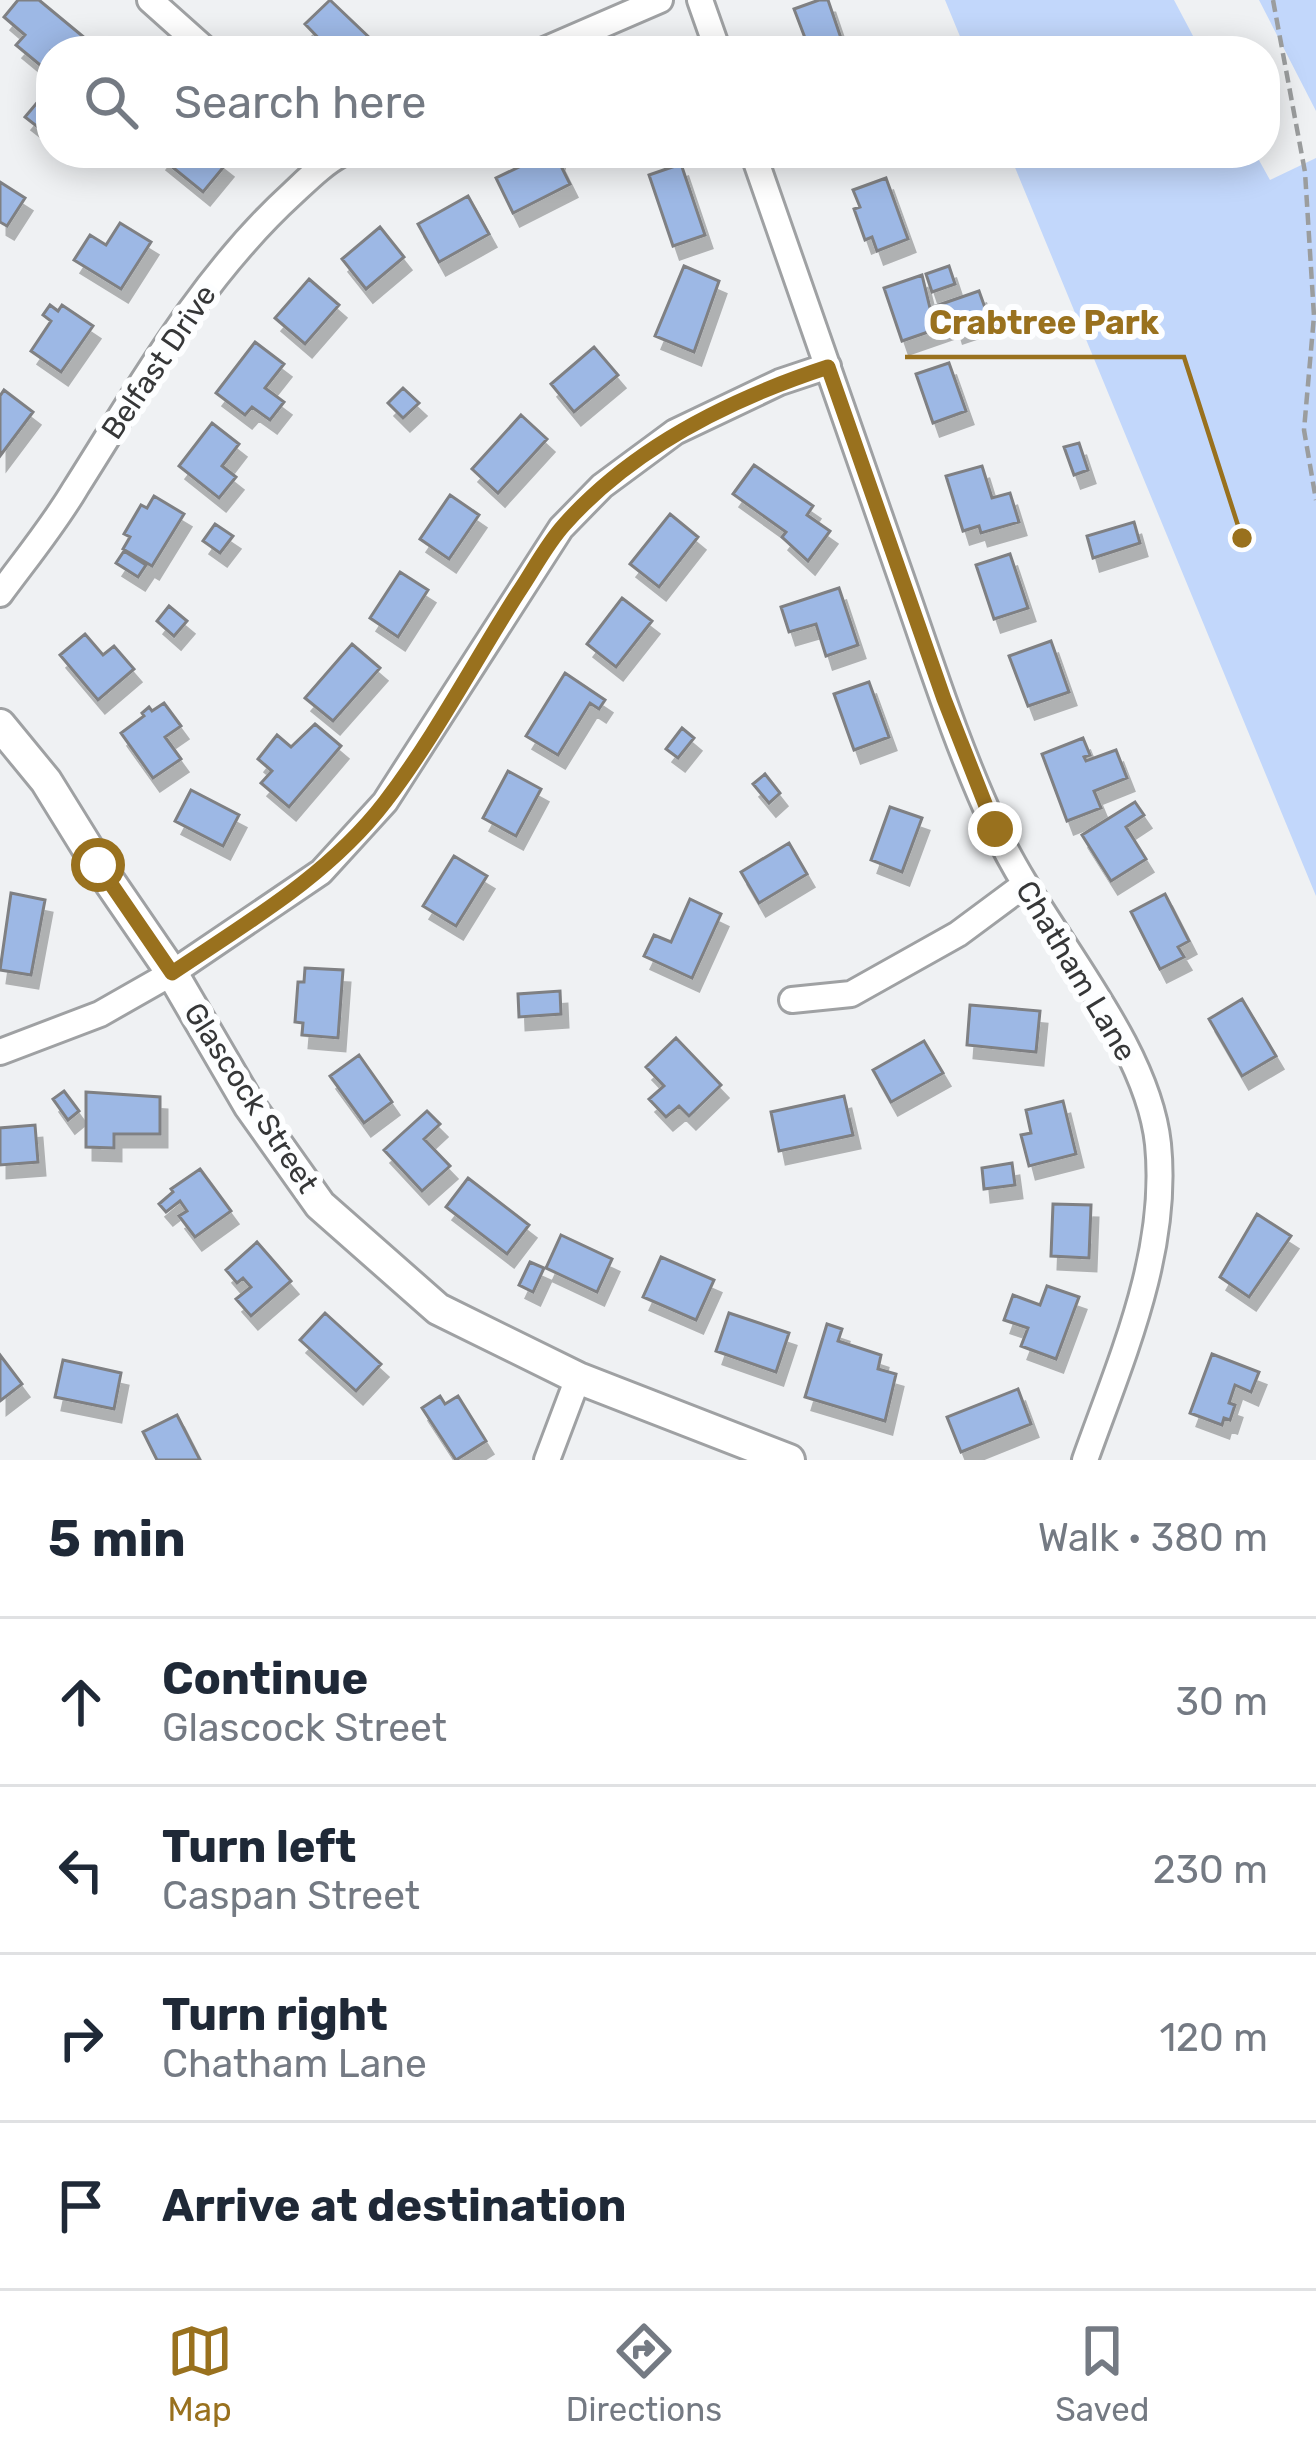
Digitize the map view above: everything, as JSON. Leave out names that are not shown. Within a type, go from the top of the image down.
[{"type":"street","points":[[150,0],[190,36]]},
{"type":"street","points":[[577,36],[660,0]]},
{"type":"street","points":[[700,0],[713,36]]},
{"type":"street","name":"Belfast Drive","points":[[0,594],[71,496],[167,340],[262,221],[318,168]]},
{"type":"street","name":"Chatham Lane","points":[[758,168],[944,699],[995,829],[1024,885],[1120,1037],[1146,1095],[1157,1137],[1160,1178],[1142,1302],[1085,1460]]},
{"type":"street","points":[[0,1052],[100,1014],[172,973],[321,872],[385,802],[561,528],[602,486],[675,432],[780,382],[828,367]]},
{"type":"street","name":"Glascock Street","points":[[0,725],[46,781],[172,973],[248,1105],[320,1205],[438,1309],[578,1378],[789,1460]]},
{"type":"street","points":[[792,1000],[851,994],[958,934],[1024,885]]},
{"type":"street","points":[[547,1460],[578,1378]]},
{"type":"path","points":[[1273,0],[1280,36]]},
{"type":"path","points":[[1280,38],[1305,172],[1313,316],[1304,430],[1316,500]]},
{"type":"shaded area","points":[[945,0],[1174,0],[1193,36],[960,36]]},
{"type":"shaded area","points":[[1259,0],[1316,0],[1316,111],[1280,36]]},
{"type":"shaded area","points":[[1316,158],[1316,896],[1015,168],[1263,168],[1270,180]]},
{"type":"building","points":[[18,0],[39,0],[82,36],[36,36],[36,62],[16,45],[25,35],[4,17]]},
{"type":"building","points":[[330,0],[368,36],[317,36],[305,24]]},
{"type":"building","points":[[828,0],[840,36],[804,36],[794,9]]},
{"type":"building","points":[[36,104],[36,126],[25,117]]},
{"type":"building","points":[[174,168],[223,168],[203,192]]},
{"type":"building","points":[[517,168],[562,168],[570,184],[513,213],[496,178]]},
{"type":"building","points":[[682,168],[705,235],[673,246],[649,175]]},
{"type":"building","points":[[886,178],[908,239],[877,251],[872,237],[865,240],[853,190]]},
{"type":"building","points":[[0,182],[25,198],[7,226],[0,222]]},
{"type":"building","points":[[468,196],[489,234],[439,262],[418,224]]},
{"type":"building","points":[[120,223],[151,242],[121,289],[74,260],[90,235],[106,245]]},
{"type":"building","points":[[380,227],[404,257],[366,289],[342,259]]},
{"type":"building","points":[[684,266],[719,281],[694,352],[655,336]]},
{"type":"building","points":[[949,266],[955,284],[932,292],[926,274]]},
{"type":"building","points":[[922,275],[930,308],[979,291],[989,319],[956,330],[954,323],[902,341],[884,288]]},
{"type":"building","points":[[309,279],[339,305],[305,344],[275,318]]},
{"type":"building","points":[[50,305],[58,311],[62,305],[93,326],[61,372],[31,351],[51,321],[43,315]]},
{"type":"building","points":[[255,342],[284,364],[265,388],[284,402],[270,420],[252,407],[245,415],[216,393]]},
{"type":"building","points":[[594,347],[618,375],[574,412],[551,384]]},
{"type":"building","points":[[949,363],[966,411],[933,423],[916,374]]},
{"type":"building","points":[[403,388],[419,403],[403,418],[388,403]]},
{"type":"building","points":[[4,390],[33,412],[0,456],[0,396]]},
{"type":"building","points":[[521,415],[547,439],[498,493],[472,469]]},
{"type":"building","points":[[212,423],[239,444],[222,466],[236,477],[219,498],[179,466]]},
{"type":"building","points":[[1079,443],[1088,470],[1074,475],[1064,447]]},
{"type":"building","points":[[754,465],[813,506],[807,515],[830,531],[808,561],[782,537],[786,532],[733,494]]},
{"type":"building","points":[[982,466],[992,498],[1010,493],[1019,522],[981,533],[979,526],[963,531],[946,476]]},
{"type":"building","points":[[450,495],[479,515],[449,559],[420,539]]},
{"type":"building","points":[[154,496],[184,514],[152,566],[123,549],[130,537],[124,534],[141,505],[147,508]]},
{"type":"building","points":[[670,514],[698,537],[659,587],[630,564]]},
{"type":"building","points":[[1134,522],[1140,543],[1093,558],[1087,536]]},
{"type":"building","points":[[215,524],[233,536],[220,553],[203,541]]},
{"type":"building","points":[[124,551],[146,565],[138,577],[116,563]]},
{"type":"building","points":[[1010,554],[1028,608],[994,619],[976,565]]},
{"type":"building","points":[[400,572],[428,590],[398,637],[370,618]]},
{"type":"building","points":[[839,588],[858,645],[826,656],[816,624],[789,632],[781,607]]},
{"type":"building","points":[[622,598],[652,621],[616,667],[587,644]]},
{"type":"building","points":[[169,606],[187,621],[174,636],[157,621]]},
{"type":"building","points":[[85,634],[103,655],[114,646],[134,669],[98,700],[60,655]]},
{"type":"building","points":[[1051,641],[1069,692],[1028,706],[1009,656]]},
{"type":"building","points":[[352,644],[380,668],[333,721],[305,698]]},
{"type":"building","points":[[565,673],[605,700],[599,709],[590,703],[558,755],[526,736]]},
{"type":"building","points":[[869,682],[889,737],[854,750],[834,694]]},
{"type":"building","points":[[164,703],[181,726],[165,737],[181,759],[153,778],[121,733],[149,707],[152,711]]},
{"type":"building","points":[[315,724],[341,746],[289,807],[261,783],[272,771],[258,759],[277,735],[291,747]]},
{"type":"building","points":[[682,728],[694,738],[678,758],[666,749]]},
{"type":"building","points":[[1083,738],[1090,755],[1084,757],[1086,761],[1116,750],[1127,778],[1094,791],[1101,808],[1067,821],[1042,754]]},
{"type":"building","points":[[508,771],[541,789],[516,836],[483,818]]},
{"type":"building","points":[[765,774],[780,793],[769,803],[753,784]]},
{"type":"building","points":[[191,790],[239,815],[223,846],[175,821]]},
{"type":"building","points":[[1135,802],[1144,815],[1126,827],[1146,859],[1111,881],[1082,835]]},
{"type":"building","points":[[890,807],[922,818],[902,872],[871,860]]},
{"type":"building","points":[[789,843],[807,874],[759,903],[741,872]]},
{"type":"building","points":[[454,856],[487,876],[456,926],[423,906]]},
{"type":"building","points":[[11,893],[45,900],[31,975],[0,970]]},
{"type":"building","points":[[1165,894],[1189,941],[1178,947],[1184,957],[1160,969],[1131,912]]},
{"type":"building","points":[[690,899],[721,914],[692,978],[644,956],[654,935],[671,942]]},
{"type":"building","points":[[305,968],[343,970],[338,1038],[302,1035],[303,1023],[295,1022],[298,982],[304,982]]},
{"type":"building","points":[[560,991],[561,1014],[519,1017],[518,994]]},
{"type":"building","points":[[1242,999],[1276,1056],[1242,1076],[1209,1019]]},
{"type":"building","points":[[970,1005],[1040,1011],[1036,1052],[967,1045]]},
{"type":"building","points":[[676,1038],[721,1085],[689,1116],[679,1106],[666,1117],[649,1099],[664,1086],[646,1067]]},
{"type":"building","points":[[924,1041],[943,1073],[891,1102],[873,1070]]},
{"type":"building","points":[[359,1055],[392,1102],[364,1123],[330,1076]]},
{"type":"building","points":[[64,1091],[79,1111],[68,1120],[53,1099]]},
{"type":"building","points":[[86,1092],[160,1097],[160,1134],[114,1134],[114,1148],[86,1147]]},
{"type":"building","points":[[844,1096],[853,1135],[779,1151],[771,1112]]},
{"type":"building","points":[[1063,1101],[1076,1154],[1029,1166],[1021,1135],[1031,1133],[1026,1110]]},
{"type":"building","points":[[427,1111],[440,1124],[424,1139],[450,1166],[422,1191],[384,1150]]},
{"type":"building","points":[[35,1125],[38,1162],[0,1165],[0,1128]]},
{"type":"building","points":[[1012,1163],[1015,1185],[984,1189],[982,1168]]},
{"type":"building","points":[[200,1169],[231,1211],[195,1237],[179,1216],[187,1211],[180,1201],[166,1212],[159,1204],[171,1189]]},
{"type":"building","points":[[468,1178],[529,1225],[507,1254],[446,1207]]},
{"type":"building","points":[[1053,1204],[1091,1205],[1089,1258],[1051,1256]]},
{"type":"building","points":[[1257,1214],[1291,1236],[1249,1297],[1220,1277]]},
{"type":"building","points":[[561,1235],[612,1259],[597,1292],[546,1268]]},
{"type":"building","points":[[257,1242],[291,1281],[251,1316],[236,1299],[251,1287],[243,1278],[237,1283],[226,1270]]},
{"type":"building","points":[[661,1257],[714,1280],[696,1320],[643,1297]]},
{"type":"building","points":[[530,1262],[544,1268],[533,1292],[519,1285]]},
{"type":"building","points":[[1047,1286],[1079,1297],[1056,1359],[1021,1346],[1028,1328],[1004,1320],[1013,1295],[1040,1305]]},
{"type":"building","points":[[325,1313],[381,1364],[356,1391],[300,1340]]},
{"type":"building","points":[[729,1313],[789,1333],[776,1372],[716,1351]]},
{"type":"building","points":[[827,1324],[842,1329],[838,1341],[881,1355],[878,1369],[896,1374],[885,1421],[805,1397]]},
{"type":"building","points":[[1212,1354],[1259,1372],[1251,1392],[1235,1385],[1229,1403],[1235,1405],[1230,1420],[1224,1418],[1222,1425],[1190,1413]]},
{"type":"building","points":[[0,1355],[22,1384],[0,1401]]},
{"type":"building","points":[[63,1360],[121,1373],[114,1409],[55,1397]]},
{"type":"building","points":[[1018,1389],[1031,1424],[961,1452],[947,1417]]},
{"type":"building","points":[[440,1396],[445,1404],[458,1396],[486,1441],[456,1460],[422,1408]]},
{"type":"building","points":[[177,1415],[200,1460],[157,1460],[143,1432]]},
{"type":"place","name":"Crabtree Park","points":[[1242,538]]},
{"type":"route","points":[[98,865],[172,973],[200,955],[321,872],[385,802],[561,528],[602,486],[675,432],[780,382],[828,367],[944,699],[995,829]]}]
